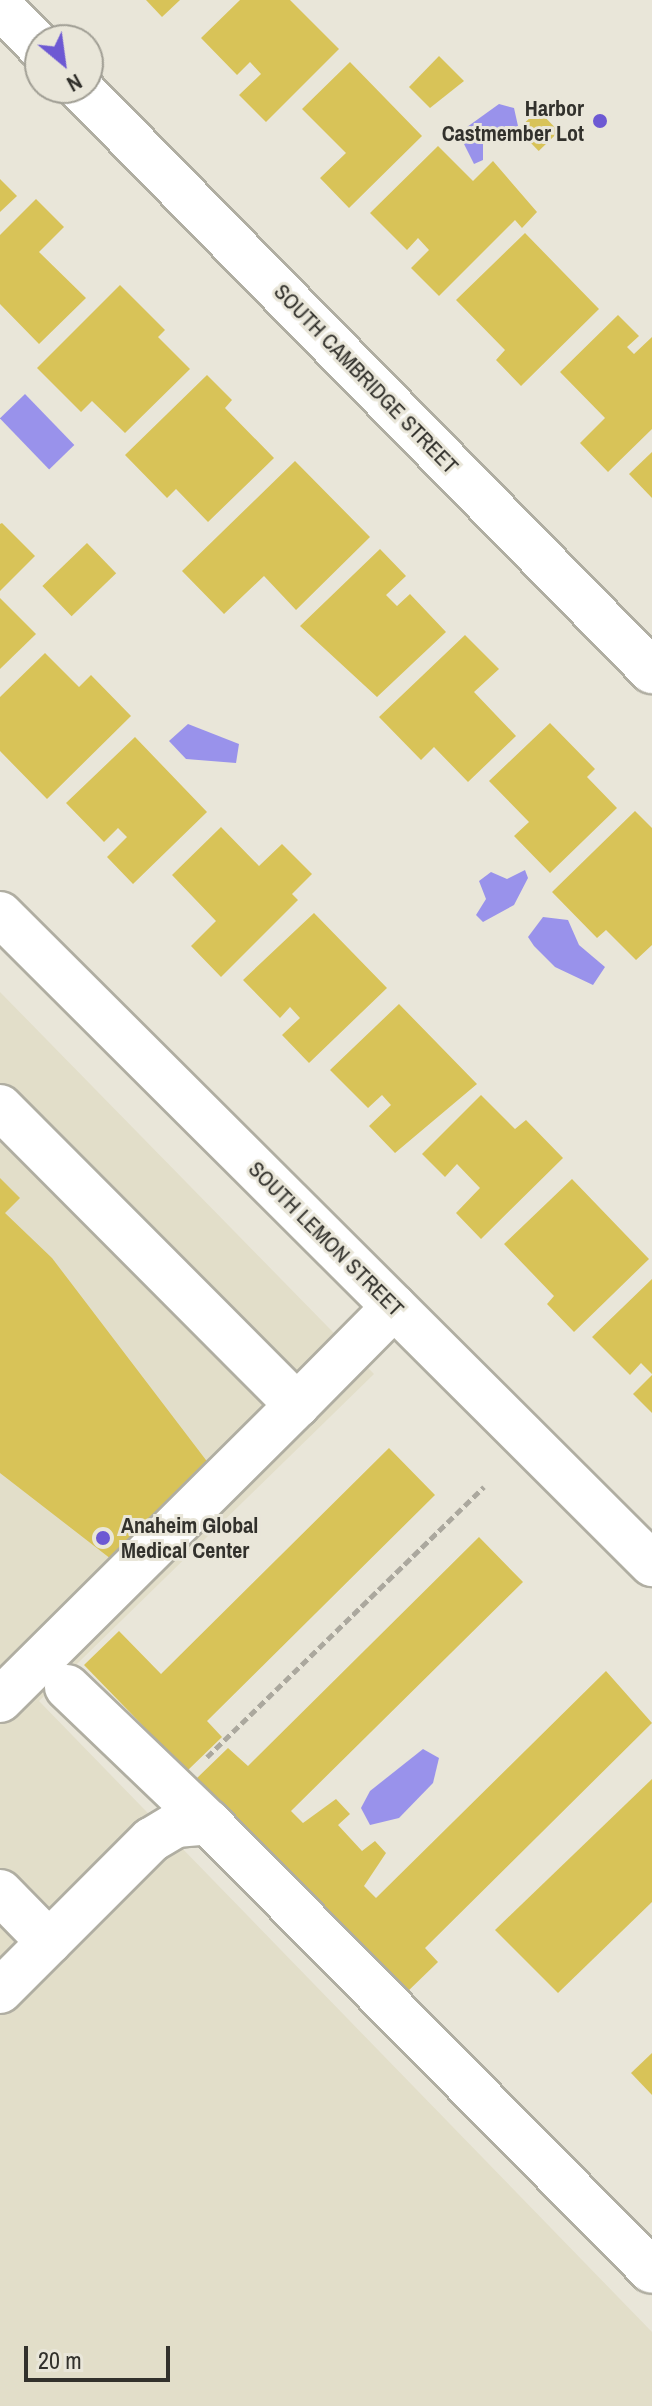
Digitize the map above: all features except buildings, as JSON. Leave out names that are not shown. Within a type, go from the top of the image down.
[{"type":"street","points":[[0,6],[24,31]]},
{"type":"street","name":"SOUTH CAMBRIDGE STREET","points":[[96,104],[652,671]]},
{"type":"street","name":"SOUTH LEMON STREET","points":[[0,914],[652,1564]]},
{"type":"street","points":[[0,1107],[297,1405]]},
{"type":"street","points":[[0,1700],[394,1307]]},
{"type":"street","points":[[67,1687],[175,1788],[652,2271]]},
{"type":"street","points":[[0,1991],[151,1840],[176,1825],[208,1822]]},
{"type":"street","points":[[0,1892],[49,1942]]},
{"type":"path","points":[[175,1788],[484,1487]]},
{"type":"shaded area","points":[[499,104],[514,108],[518,126],[483,143],[483,160],[474,164],[463,142],[467,127]]},
{"type":"shaded area","points":[[25,394],[74,445],[49,469],[0,418]]},
{"type":"shaded area","points":[[188,724],[239,744],[236,763],[186,759],[169,741]]},
{"type":"shaded area","points":[[525,870],[528,878],[514,905],[483,922],[476,915],[486,899],[479,881],[491,872],[507,879]]},
{"type":"shaded area","points":[[543,917],[568,920],[579,945],[605,967],[593,985],[555,967],[534,946],[528,937]]},
{"type":"shaded area","name":"Anaheim Global Medical Center","points":[[0,992],[374,1374],[39,1701],[652,2332],[652,2406],[0,2406]]},
{"type":"shaded area","points":[[423,1749],[439,1758],[433,1783],[399,1818],[370,1825],[361,1808],[370,1791]]},
{"type":"place","name":"Harbor Castmember Lot","points":[[600,121]]},
{"type":"place","name":"Anaheim Global Medical Center","points":[[103,1538]]}]
